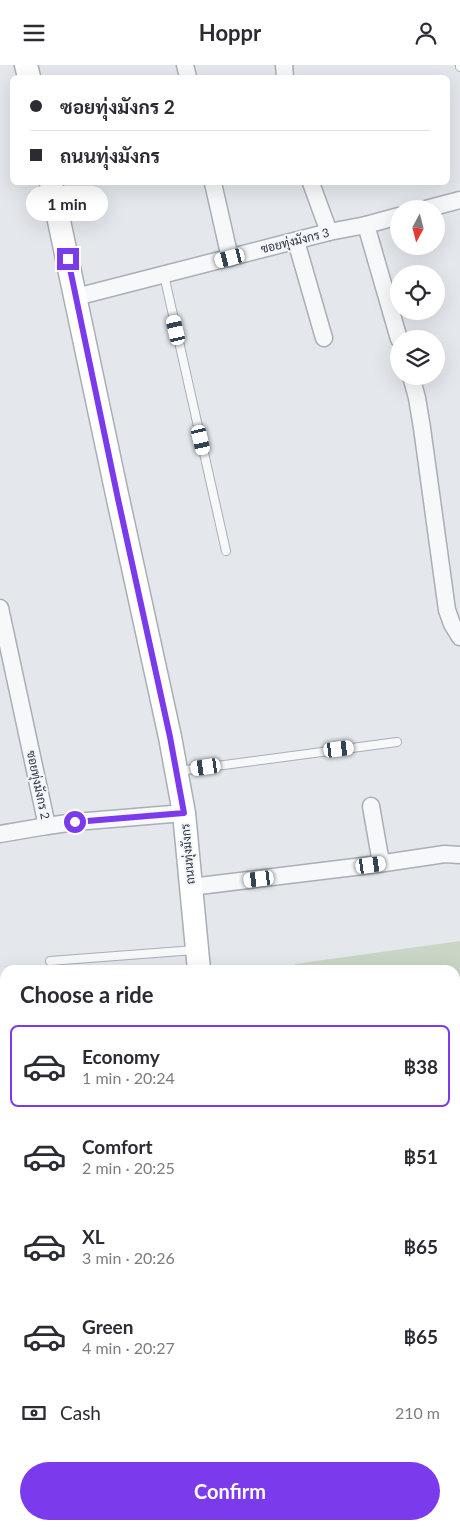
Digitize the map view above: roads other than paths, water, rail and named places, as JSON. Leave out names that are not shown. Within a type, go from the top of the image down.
[{"type":"street","name":"ถนนทุ่งมังกร","points":[[51,185],[177,771],[184,813],[198,960]]},
{"type":"street","points":[[212,185],[230,258]]},
{"type":"street","points":[[312,185],[329,232]]},
{"type":"street","points":[[445,204],[460,200]]},
{"type":"street","name":"ซอยทุ่งมังกร 3","points":[[76,297],[329,232],[390,218]]},
{"type":"street","points":[[366,225],[396,330]]},
{"type":"street","points":[[296,241],[324,338]]},
{"type":"street","points":[[414,385],[422,427],[447,610],[452,624],[460,637]]},
{"type":"street","name":"ซอยทุ่งมังกร 2","points":[[0,608],[46,826],[184,813]]},
{"type":"street","points":[[371,806],[381,863]]},
{"type":"street","points":[[0,834],[46,826]]},
{"type":"street","points":[[191,887],[445,854],[460,855]]},
{"type":"lane","points":[[164,275],[226,551]]},
{"type":"lane","points":[[177,771],[397,742]]},
{"type":"lane","points":[[50,961],[198,960]]}]
